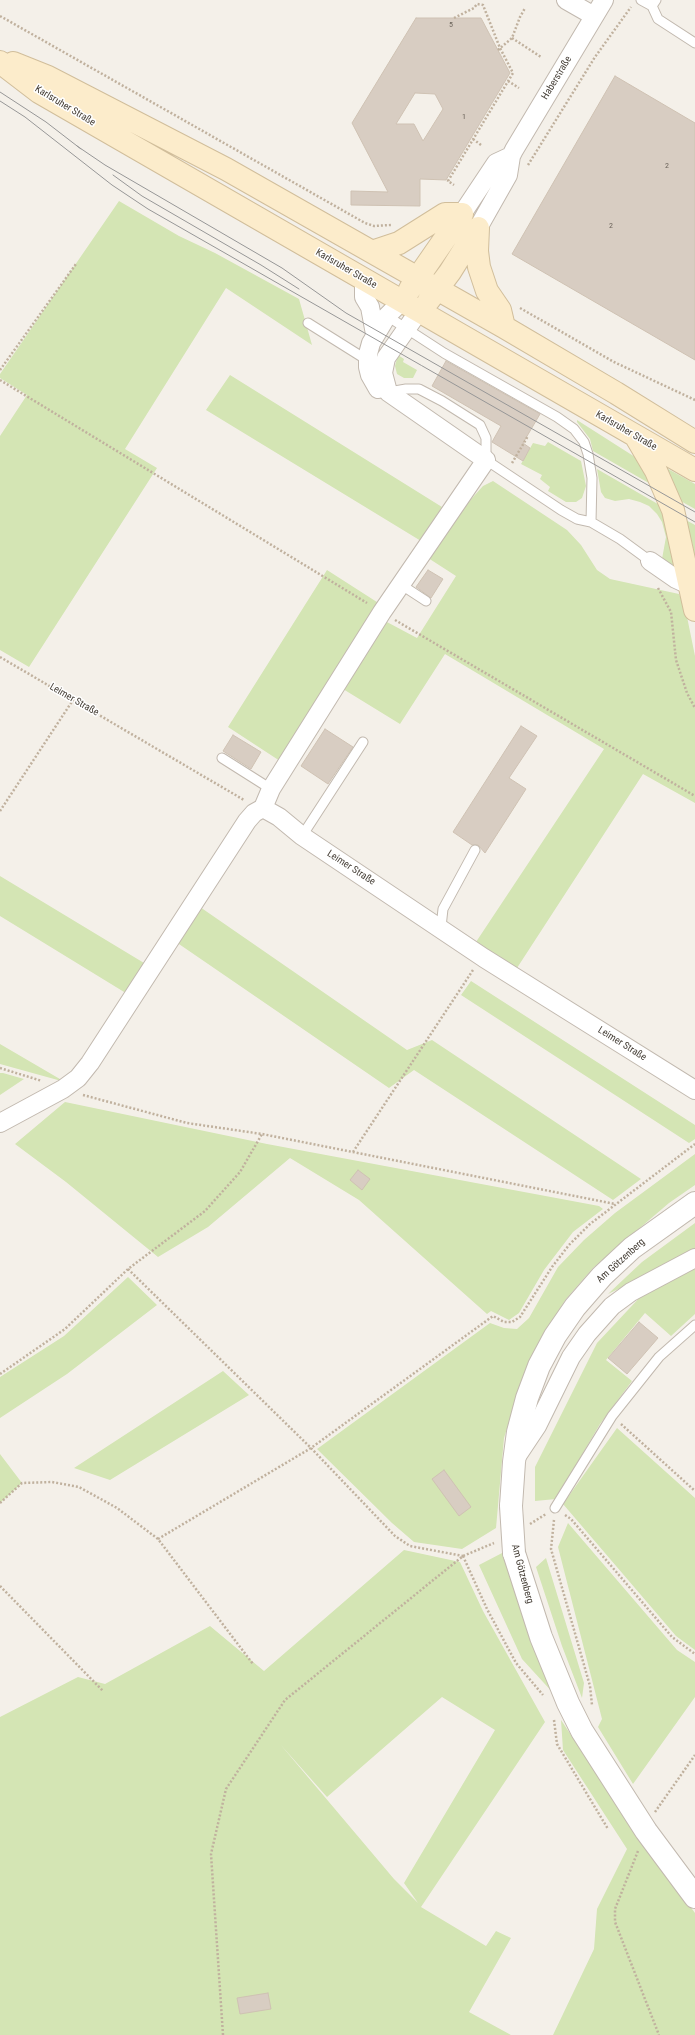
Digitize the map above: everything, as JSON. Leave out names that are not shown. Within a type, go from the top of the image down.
[{"type":"main road","name":"Karlsruher Straße","points":[[0,58],[48,77],[189,150],[504,327],[616,393],[695,442]]},
{"type":"main road","name":"Karlsruher Straße","points":[[0,62],[39,92],[364,279],[403,309],[695,470]]},
{"type":"main road","points":[[372,252],[388,248],[407,239],[445,214],[470,221]]},
{"type":"main road","points":[[403,309],[418,278],[470,221]]},
{"type":"main road","points":[[403,309],[438,289],[470,221]]},
{"type":"main road","points":[[470,221],[479,267],[487,291],[500,310],[504,327]]},
{"type":"main road","points":[[636,437],[656,471],[673,510],[695,610]]},
{"type":"street","points":[[566,0],[594,16]]},
{"type":"street","name":"Haberstraße","points":[[470,221],[496,164],[511,156],[604,0]]},
{"type":"street","points":[[0,1123],[63,1089],[78,1078],[90,1063],[247,822],[254,813],[263,808],[271,789],[382,612],[486,460],[383,391],[370,375],[368,357],[375,334],[372,315],[364,296],[364,279]]},
{"type":"street","points":[[375,334],[403,309]]},
{"type":"street","points":[[383,391],[386,358],[405,329],[403,309]]},
{"type":"street","points":[[655,565],[689,585]]},
{"type":"street","name":"Leimer Straße","points":[[263,808],[279,817],[302,836],[441,927],[484,958],[695,1090]]},
{"type":"street","name":"Am Götzenberg","points":[[695,1203],[632,1248],[602,1276],[575,1307],[556,1336],[539,1366],[527,1398],[518,1432],[511,1506],[514,1553],[541,1637],[560,1704],[582,1731],[646,1831],[695,1898]]},
{"type":"street","points":[[514,1462],[537,1426],[571,1357],[587,1334],[612,1306],[631,1292],[695,1258]]},
{"type":"lane","points":[[641,0],[654,3],[658,19],[695,43]]},
{"type":"lane","points":[[308,323],[368,357]]},
{"type":"lane","points":[[405,329],[574,429],[584,442],[592,478],[591,522]]},
{"type":"lane","points":[[383,391],[419,389],[442,401],[480,425],[486,438],[486,460],[572,516],[591,522],[620,539],[655,565]]},
{"type":"lane","points":[[400,584],[426,601]]},
{"type":"lane","points":[[302,836],[363,742]]},
{"type":"lane","points":[[222,758],[271,789]]},
{"type":"lane","points":[[441,927],[442,909],[475,850]]},
{"type":"lane","points":[[555,1508],[612,1416],[659,1357],[695,1325]]},
{"type":"path","points":[[454,18],[474,8],[477,4],[483,5],[499,49],[513,73],[448,181],[454,185]]},
{"type":"path","points":[[526,168],[595,57],[632,6]]},
{"type":"path","points":[[499,49],[512,38],[520,17],[526,8]]},
{"type":"path","points":[[0,16],[365,223],[374,226],[396,224],[407,239]]},
{"type":"path","points":[[512,38],[541,56]]},
{"type":"path","points":[[508,81],[519,88]]},
{"type":"path","points":[[473,139],[481,145]]},
{"type":"path","points":[[0,370],[76,264]]},
{"type":"path","points":[[515,304],[614,362],[695,400]]},
{"type":"path","points":[[0,380],[382,612],[695,796]]},
{"type":"path","points":[[505,473],[528,436]]},
{"type":"path","points":[[655,565],[652,580],[671,612],[676,660],[687,693],[695,708]]},
{"type":"path","name":"Leimer Straße","points":[[0,657],[252,804],[263,808]]},
{"type":"path","points":[[0,811],[73,700]]},
{"type":"path","points":[[353,1152],[468,976],[484,958]]},
{"type":"path","points":[[0,1068],[63,1089],[186,1123],[262,1134],[615,1204]]},
{"type":"path","points":[[0,1374],[64,1328],[128,1269],[205,1211],[240,1172],[262,1134]]},
{"type":"path","points":[[158,1539],[311,1448],[492,1316],[504,1322],[512,1322],[520,1317],[552,1267],[569,1245],[590,1224],[695,1144]]},
{"type":"path","points":[[128,1269],[311,1448],[395,1536],[410,1546],[463,1556]]},
{"type":"path","points":[[612,1416],[695,1491]]},
{"type":"path","points":[[0,1503],[22,1483],[52,1482],[79,1487],[117,1508],[158,1539],[253,1664]]},
{"type":"path","points":[[582,1731],[592,1715],[590,1686],[551,1550],[555,1508],[571,1519],[672,1638],[695,1654]]},
{"type":"path","points":[[463,1556],[487,1609],[516,1663],[560,1704],[557,1744],[608,1829]]},
{"type":"path","points":[[223,2035],[211,1854],[226,1789],[285,1700],[463,1556]]},
{"type":"path","points":[[0,1586],[103,1691]]},
{"type":"path","points":[[659,2035],[614,1922],[615,1909],[654,1814],[695,1755]]},
{"type":"green space","points":[[119,201],[179,236],[215,253],[299,299],[312,345],[226,288],[125,449],[157,468],[29,667],[0,650],[0,436],[27,395],[0,378],[0,374]]},
{"type":"green space","points":[[398,355],[404,359],[403,362],[417,370],[413,378],[404,378],[397,374],[395,366]]},
{"type":"green space","points":[[230,375],[442,507],[421,541],[206,410]]},
{"type":"green space","points":[[577,420],[635,457],[643,466],[654,486],[593,451],[590,439]]},
{"type":"green space","points":[[548,442],[581,461],[586,486],[582,498],[576,502],[566,502],[548,491],[550,487],[540,479],[542,475],[521,464],[533,443],[545,446]]},
{"type":"green space","points":[[661,465],[695,484],[695,509],[677,499]]},
{"type":"green space","points":[[597,469],[663,507],[675,568],[662,559],[666,537],[662,522],[657,514],[649,506],[640,502],[629,499],[615,501],[605,498],[601,492]]},
{"type":"green space","points":[[493,481],[567,530],[581,545],[597,570],[610,579],[679,594],[685,607],[695,656],[695,803],[643,774],[517,968],[476,942],[604,749],[445,654],[400,724],[343,689],[385,621],[417,638],[456,576],[425,556],[473,497],[483,486]]},
{"type":"green space","points":[[684,519],[695,525],[695,560],[692,542]]},
{"type":"green space","points":[[327,570],[380,604],[280,761],[228,727]]},
{"type":"green space","points":[[0,876],[149,966],[129,995],[0,916]]},
{"type":"green space","points":[[200,907],[407,1050],[432,1040],[641,1179],[613,1200],[414,1070],[389,1088],[176,942]]},
{"type":"green space","points":[[471,981],[695,1125],[695,1139],[689,1143],[461,995]]},
{"type":"green space","points":[[0,1044],[65,1082],[0,1064]]},
{"type":"green space","points":[[0,1073],[3,1073],[24,1079],[0,1095]]},
{"type":"green space","points":[[65,1102],[267,1144],[599,1206],[603,1209],[573,1232],[544,1270],[519,1313],[509,1320],[491,1311],[487,1314],[359,1200],[290,1158],[208,1227],[158,1257],[66,1182],[15,1144]]},
{"type":"green space","points":[[695,1154],[695,1185],[669,1203],[593,1268],[566,1299],[542,1337],[525,1371],[504,1438],[496,1528],[462,1549],[414,1542],[392,1523],[317,1449],[490,1323],[504,1328],[517,1329],[529,1318],[558,1267],[584,1240],[615,1213]]},
{"type":"green space","points":[[695,1223],[695,1252],[608,1294],[642,1262]]},
{"type":"green space","points":[[695,1267],[695,1314],[671,1336],[645,1313],[606,1360],[632,1381],[600,1424],[556,1499],[535,1501],[535,1467],[597,1343],[642,1295]]},
{"type":"green space","points":[[128,1277],[157,1305],[67,1374],[0,1418],[0,1377],[64,1336]]},
{"type":"green space","points":[[223,1371],[249,1395],[110,1480],[74,1468]]},
{"type":"green space","points":[[617,1428],[695,1498],[695,1650],[676,1636],[563,1504]]},
{"type":"green space","points":[[0,1454],[22,1483],[0,1503]]},
{"type":"green space","points":[[568,1523],[677,1650],[695,1662],[695,1697],[633,1784],[598,1727],[602,1719],[558,1547]]},
{"type":"green space","points":[[404,1550],[460,1562],[483,1611],[545,1722],[421,1907],[486,1946],[496,1931],[511,1938],[469,2012],[511,2035],[0,2035],[0,1717],[78,1677],[105,1684],[210,1626],[264,1671]],"holes":[[[442,1697],[495,1730],[404,1883],[418,1903],[394,1879],[280,1744],[327,1797]]]},
{"type":"green space","points":[[504,1552],[554,1694],[522,1659],[479,1565]]},
{"type":"green space","points":[[546,1558],[584,1683],[582,1698],[562,1646],[536,1567]]},
{"type":"green space","points":[[561,1720],[647,1849],[695,1913],[695,2035],[553,2035],[594,1949],[597,1909],[627,1849],[563,1750]]},
{"type":"building","points":[[416,18],[481,18],[510,73],[446,180],[420,179],[420,206],[351,205],[351,191],[388,192],[352,123]],"holes":[[[415,93],[435,94],[443,109],[423,141],[414,124],[396,124]]]},
{"type":"building","points":[[615,76],[695,123],[695,360],[512,254]]},
{"type":"building","points":[[446,361],[540,414],[523,443],[530,448],[523,461],[492,442],[501,426],[432,386]]},
{"type":"building","points":[[428,570],[443,579],[431,598],[416,587]]},
{"type":"building","points":[[521,726],[537,736],[509,778],[526,789],[485,853],[478,845],[472,845],[453,832]]},
{"type":"building","points":[[325,729],[353,747],[328,784],[301,766]]},
{"type":"building","points":[[233,735],[261,752],[251,769],[223,751]]},
{"type":"building","points":[[358,1170],[370,1179],[362,1190],[350,1180]]},
{"type":"building","points":[[639,1322],[658,1338],[627,1374],[608,1358]]},
{"type":"building","points":[[444,1470],[471,1507],[459,1516],[432,1479]]},
{"type":"building","points":[[268,1993],[271,2009],[240,2014],[237,1998]]},
{"type":"tram line","points":[[0,92],[46,122],[81,149]]},
{"type":"tram line","points":[[0,101],[25,117],[112,185],[148,209],[695,522]]},
{"type":"tram line","points":[[77,146],[105,165],[282,268],[346,313],[695,512]]},
{"type":"tram line","points":[[113,175],[142,196],[261,265],[299,289]]}]
